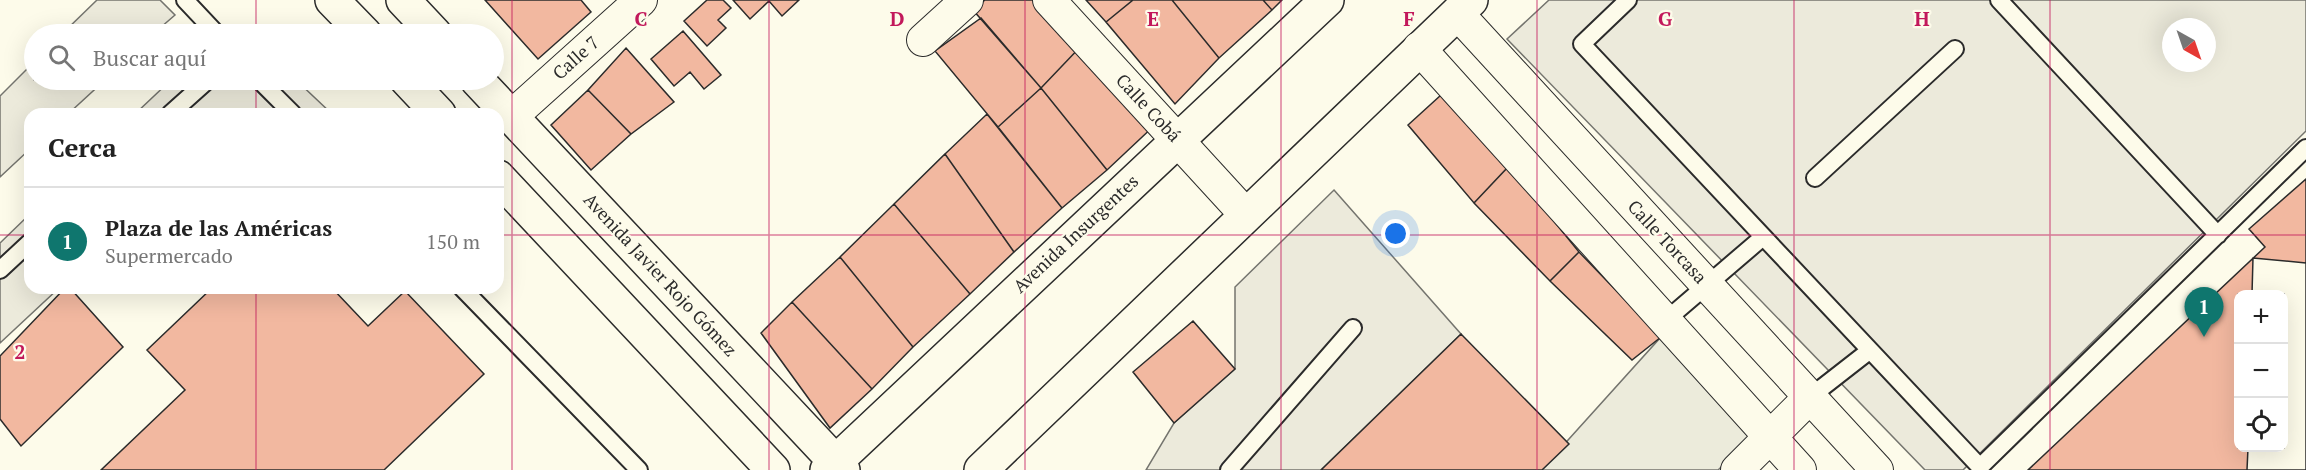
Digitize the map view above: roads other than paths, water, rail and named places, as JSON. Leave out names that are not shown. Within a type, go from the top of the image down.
[{"type":"main road","points":[[332,0],[355,24]]},
{"type":"main road","points":[[403,0],[426,24]]},
{"type":"main road","name":"Avenida Insurgentes","points":[[835,467],[1177,139],[1327,0]]},
{"type":"main road","points":[[981,470],[1464,7]]},
{"type":"main road","points":[[416,90],[433,108]]},
{"type":"main road","name":"Avenida Javier Rojo Gómez","points":[[487,90],[835,467]]},
{"type":"main road","points":[[504,183],[773,470]]},
{"type":"street","name":"Calle 7","points":[[512,116],[641,0]]},
{"type":"street","points":[[923,40],[967,0]]},
{"type":"street","name":"Calle Cobá","points":[[1049,0],[1246,215]]},
{"type":"street","name":"Calle Torcasa","points":[[1464,7],[1708,286],[1877,470]]},
{"type":"street","points":[[1419,48],[1800,470]]},
{"type":"street","points":[[1737,470],[1810,398]]},
{"type":"lane","points":[[185,0],[207,24]]},
{"type":"lane","points":[[1628,0],[1582,44],[1980,467],[2306,148]]},
{"type":"lane","points":[[1999,0],[2218,235]]},
{"type":"lane","points":[[1815,178],[1955,49]]},
{"type":"lane","points":[[177,108],[197,90]]},
{"type":"lane","points":[[269,90],[286,108]]},
{"type":"lane","points":[[1665,321],[1763,237]]},
{"type":"lane","points":[[0,270],[24,248]]},
{"type":"lane","points":[[468,294],[639,470]]},
{"type":"lane","points":[[1230,470],[1353,328]]},
{"type":"lane","points":[[1810,398],[1869,351]]},
{"type":"place","name":"Plaza de las Américas","points":[[2204,337]]}]
